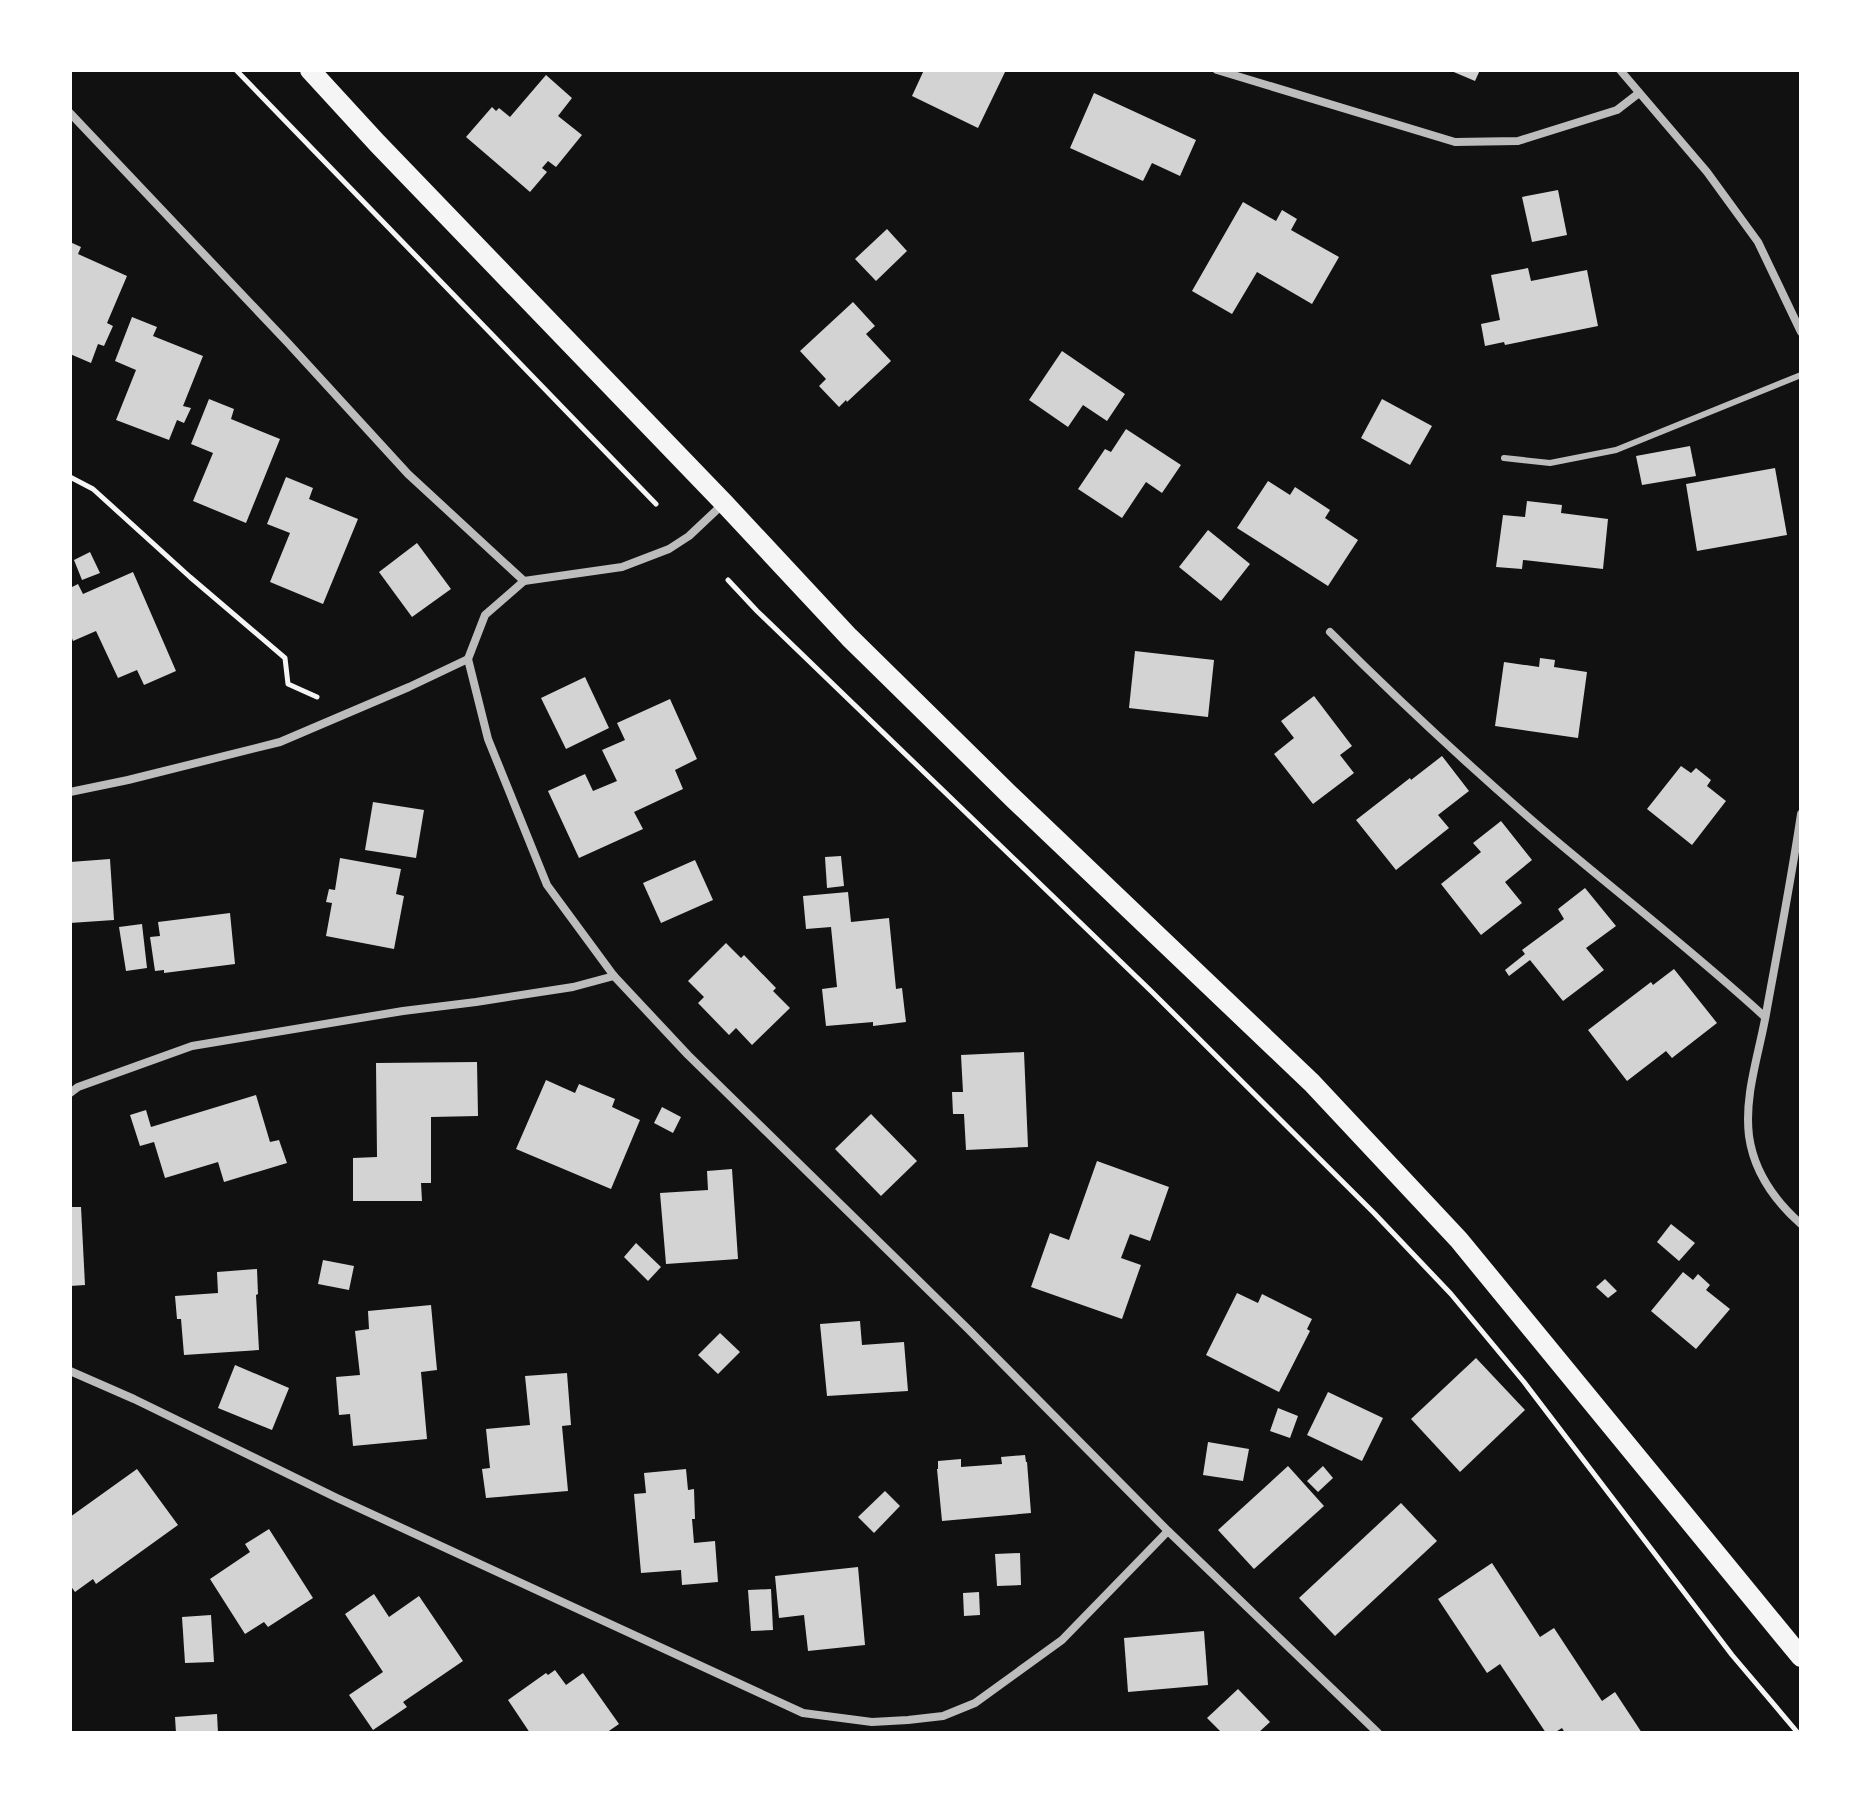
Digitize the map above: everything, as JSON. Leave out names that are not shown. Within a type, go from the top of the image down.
[{"type":"main road","points":[[310,70],[849,637],[1312,1083],[1448,1229],[1801,1657]]},
{"type":"street","points":[[1217,70],[1455,142],[1518,141],[1617,110],[1639,93]]},
{"type":"street","points":[[1620,70],[1707,172],[1758,242],[1801,332]]},
{"type":"street","points":[[70,113],[408,474],[524,581]]},
{"type":"street","points":[[724,503],[689,536],[669,549],[622,567],[524,581],[485,615],[468,659],[488,739],[547,885],[614,976],[688,1055],[968,1329],[1168,1531],[1378,1733]]},
{"type":"street","points":[[1330,632],[1446,744],[1765,1017]]},
{"type":"street","points":[[70,792],[280,742],[468,659]]},
{"type":"street","points":[[1801,819],[1748,1102],[1749,1137],[1759,1171],[1781,1206],[1801,1224]]},
{"type":"street","points":[[70,1093],[78,1087],[192,1046],[573,987],[614,976]]},
{"type":"street","points":[[70,1371],[803,1713],[872,1722],[908,1720],[943,1716],[975,1703],[1062,1640],[1168,1531]]},
{"type":"lane","points":[[1504,458],[1550,463],[1616,450],[1801,375]]},
{"type":"path","points":[[236,70],[656,504]]},
{"type":"path","points":[[70,477],[93,489],[285,658],[288,684],[327,701]]},
{"type":"path","points":[[728,580],[1162,1002],[1451,1294],[1524,1382],[1732,1655],[1798,1733]]},
{"type":"building","points":[[924,70],[1006,70],[978,128],[912,96]]},
{"type":"building","points":[[1449,70],[1480,70],[1475,81]]},
{"type":"building","points":[[546,75],[572,98],[558,116],[582,135],[556,167],[548,161],[542,168],[547,172],[530,192],[466,137],[492,107],[496,111],[499,108],[510,117]]},
{"type":"building","points":[[1094,93],[1196,140],[1180,176],[1152,163],[1143,181],[1070,148]]},
{"type":"building","points":[[1558,190],[1567,235],[1532,242],[1522,197]]},
{"type":"building","points":[[1243,202],[1276,221],[1282,210],[1297,219],[1291,230],[1339,257],[1312,304],[1257,272],[1232,314],[1192,291]]},
{"type":"building","points":[[887,229],[907,251],[876,281],[855,259]]},
{"type":"building","points":[[70,242],[81,247],[78,254],[127,276],[107,323],[113,326],[104,346],[98,344],[91,363],[70,354]]},
{"type":"building","points":[[1528,268],[1531,281],[1587,270],[1598,326],[1505,345],[1504,342],[1485,346],[1481,324],[1500,320],[1491,275]]},
{"type":"building","points":[[853,302],[875,326],[866,334],[891,361],[839,407],[819,386],[826,379],[800,351]]},
{"type":"building","points":[[132,317],[157,327],[153,336],[203,356],[183,406],[191,408],[184,423],[177,420],[169,440],[116,420],[136,370],[115,361]]},
{"type":"building","points":[[1062,351],[1125,394],[1107,421],[1083,405],[1068,427],[1029,400]]},
{"type":"building","points":[[209,399],[234,409],[231,419],[280,439],[246,523],[193,501],[213,453],[191,444]]},
{"type":"building","points":[[1382,399],[1432,426],[1410,465],[1361,438]]},
{"type":"building","points":[[1126,429],[1181,465],[1162,493],[1146,482],[1122,518],[1078,489],[1105,449],[1111,452]]},
{"type":"building","points":[[1690,446],[1696,476],[1642,485],[1636,456]]},
{"type":"building","points":[[1775,468],[1787,535],[1697,551],[1686,484]]},
{"type":"building","points":[[286,477],[313,488],[309,499],[358,519],[323,604],[270,582],[290,533],[267,524]]},
{"type":"building","points":[[1268,481],[1290,495],[1295,487],[1330,510],[1325,518],[1358,540],[1328,586],[1237,528]]},
{"type":"building","points":[[1527,501],[1562,505],[1561,513],[1608,519],[1603,569],[1523,560],[1522,569],[1496,567],[1503,515],[1525,517]]},
{"type":"building","points":[[1208,530],[1250,564],[1221,601],[1179,567]]},
{"type":"building","points":[[417,543],[451,589],[412,617],[379,572]]},
{"type":"building","points":[[90,552],[100,573],[82,580],[74,560]]},
{"type":"building","points":[[133,572],[176,671],[144,685],[137,670],[118,678],[96,631],[73,641],[70,633],[70,588],[78,584],[83,594]]},
{"type":"building","points":[[1135,651],[1214,660],[1208,717],[1129,708]]},
{"type":"building","points":[[1540,658],[1555,660],[1554,667],[1587,672],[1578,738],[1495,726],[1504,662],[1539,667]]},
{"type":"building","points":[[585,677],[609,728],[566,749],[541,698]]},
{"type":"building","points":[[1314,696],[1352,746],[1340,755],[1354,773],[1313,804],[1274,754],[1294,738],[1281,721]]},
{"type":"building","points":[[670,699],[697,759],[675,770],[683,789],[634,812],[643,829],[579,858],[548,791],[585,774],[593,791],[617,781],[602,750],[625,740],[617,723]]},
{"type":"building","points":[[1442,756],[1469,791],[1438,815],[1449,828],[1396,870],[1356,820]]},
{"type":"building","points":[[1681,766],[1691,773],[1696,768],[1711,780],[1707,786],[1726,801],[1692,845],[1647,809]]},
{"type":"building","points":[[373,802],[424,810],[416,858],[365,850]]},
{"type":"building","points":[[1501,821],[1532,860],[1505,882],[1522,903],[1481,935],[1441,884],[1481,852],[1473,843]]},
{"type":"building","points":[[841,856],[844,886],[827,888],[825,857]]},
{"type":"building","points":[[340,858],[401,869],[396,894],[404,896],[394,949],[326,936],[332,903],[326,902],[329,889],[335,890]]},
{"type":"building","points":[[110,859],[114,920],[70,923],[70,862]]},
{"type":"building","points":[[695,860],[713,900],[661,923],[643,883]]},
{"type":"building","points":[[1585,888],[1616,926],[1586,948],[1604,970],[1563,1001],[1530,960],[1509,976],[1505,970],[1525,954],[1522,950],[1564,919],[1558,909]]},
{"type":"building","points":[[848,892],[851,922],[889,918],[896,989],[902,988],[906,1022],[826,1026],[822,989],[837,987],[831,927],[806,929],[803,896]]},
{"type":"building","points":[[230,913],[235,964],[164,973],[164,970],[155,971],[150,937],[160,936],[158,922]]},
{"type":"building","points":[[142,924],[147,968],[126,971],[119,927]]},
{"type":"building","points":[[726,943],[741,958],[744,955],[776,988],[773,991],[790,1008],[752,1045],[736,1028],[729,1035],[698,1003],[704,997],[688,981]]},
{"type":"building","points":[[1674,969],[1717,1023],[1672,1058],[1666,1051],[1627,1081],[1588,1030],[1651,982],[1653,985]]},
{"type":"building","points":[[1024,1052],[1028,1147],[966,1150],[964,1114],[953,1114],[952,1092],[963,1092],[961,1055]]},
{"type":"building","points":[[477,1062],[478,1116],[431,1117],[431,1183],[421,1183],[422,1201],[353,1201],[353,1158],[377,1157],[376,1063]]},
{"type":"building","points":[[546,1080],[575,1093],[579,1084],[615,1099],[612,1107],[640,1120],[611,1189],[516,1149]]},
{"type":"building","points":[[256,1095],[270,1142],[279,1140],[287,1163],[224,1182],[218,1162],[165,1178],[154,1142],[140,1146],[130,1115],[146,1110],[151,1127]]},
{"type":"building","points":[[662,1107],[681,1117],[673,1133],[654,1123]]},
{"type":"building","points":[[871,1114],[917,1161],[881,1196],[835,1149]]},
{"type":"building","points":[[1097,1161],[1169,1187],[1150,1241],[1130,1234],[1121,1258],[1141,1265],[1122,1319],[1031,1287],[1050,1233],[1069,1240]]},
{"type":"building","points":[[732,1169],[738,1259],[666,1264],[660,1193],[708,1190],[707,1171]]},
{"type":"building","points":[[70,1207],[81,1207],[85,1285],[70,1286]]},
{"type":"building","points":[[1671,1224],[1695,1243],[1679,1261],[1657,1242]]},
{"type":"building","points":[[636,1243],[661,1267],[648,1281],[624,1257]]},
{"type":"building","points":[[323,1260],[354,1266],[349,1290],[318,1284]]},
{"type":"building","points":[[257,1269],[259,1350],[184,1355],[181,1319],[177,1319],[175,1296],[218,1293],[217,1272]]},
{"type":"building","points":[[1683,1272],[1693,1280],[1698,1274],[1710,1285],[1706,1290],[1730,1309],[1696,1349],[1651,1311]]},
{"type":"building","points":[[1605,1279],[1617,1291],[1608,1298],[1596,1287]]},
{"type":"building","points":[[1237,1293],[1258,1303],[1262,1294],[1312,1319],[1307,1329],[1310,1331],[1279,1392],[1206,1355]]},
{"type":"building","points":[[431,1305],[437,1370],[421,1372],[427,1439],[353,1446],[350,1414],[339,1415],[336,1377],[360,1375],[355,1331],[369,1329],[368,1311]]},
{"type":"building","points":[[860,1321],[862,1345],[904,1342],[908,1391],[827,1396],[820,1324]]},
{"type":"building","points":[[720,1333],[740,1352],[718,1374],[698,1355]]},
{"type":"building","points":[[1476,1358],[1525,1410],[1460,1472],[1411,1419]]},
{"type":"building","points":[[235,1365],[289,1388],[272,1430],[218,1408]]},
{"type":"building","points":[[567,1373],[571,1425],[562,1426],[568,1491],[486,1498],[482,1469],[490,1468],[486,1429],[530,1425],[525,1376]]},
{"type":"building","points":[[1328,1392],[1383,1418],[1362,1461],[1307,1435]]},
{"type":"building","points":[[1278,1408],[1298,1416],[1290,1438],[1270,1431]]},
{"type":"building","points":[[1208,1442],[1249,1449],[1243,1481],[1203,1475]]},
{"type":"building","points":[[1025,1455],[1031,1513],[942,1521],[938,1461],[961,1459],[961,1467],[1002,1464],[1001,1457]]},
{"type":"building","points":[[1288,1466],[1324,1506],[1254,1569],[1218,1530]]},
{"type":"building","points":[[1323,1466],[1333,1478],[1318,1492],[1307,1481]]},
{"type":"building","points":[[137,1469],[178,1525],[96,1584],[93,1579],[75,1592],[70,1585],[70,1517]]},
{"type":"building","points":[[686,1469],[688,1490],[694,1489],[694,1543],[715,1541],[718,1582],[682,1585],[681,1570],[641,1573],[634,1494],[646,1493],[644,1473]]},
{"type":"building","points":[[885,1491],[900,1506],[874,1533],[858,1517]]},
{"type":"building","points":[[1401,1503],[1437,1541],[1335,1636],[1299,1598]]},
{"type":"building","points":[[269,1529],[313,1598],[268,1627],[264,1622],[245,1634],[210,1579],[250,1552],[245,1544]]},
{"type":"building","points":[[1020,1553],[1021,1585],[997,1586],[995,1554]]},
{"type":"building","points":[[1492,1563],[1540,1637],[1554,1628],[1602,1701],[1615,1692],[1642,1733],[1565,1733],[1562,1728],[1546,1733],[1500,1664],[1487,1673],[1438,1599]]},
{"type":"building","points":[[858,1567],[865,1645],[808,1651],[804,1615],[779,1618],[775,1576]]},
{"type":"building","points":[[771,1589],[773,1630],[751,1631],[748,1590]]},
{"type":"building","points":[[979,1592],[980,1615],[964,1616],[963,1593]]},
{"type":"building","points":[[374,1594],[389,1617],[419,1596],[463,1661],[403,1702],[407,1707],[373,1730],[349,1695],[383,1672],[345,1614]]},
{"type":"building","points":[[211,1615],[214,1662],[185,1663],[182,1617]]},
{"type":"building","points":[[1204,1631],[1208,1685],[1128,1692],[1124,1638]]},
{"type":"building","points":[[555,1670],[566,1685],[583,1673],[619,1724],[606,1733],[530,1733],[508,1700]]},
{"type":"building","points":[[1238,1689],[1270,1722],[1258,1733],[1222,1733],[1207,1718]]},
{"type":"building","points":[[217,1714],[218,1733],[176,1733],[175,1717]]}]
